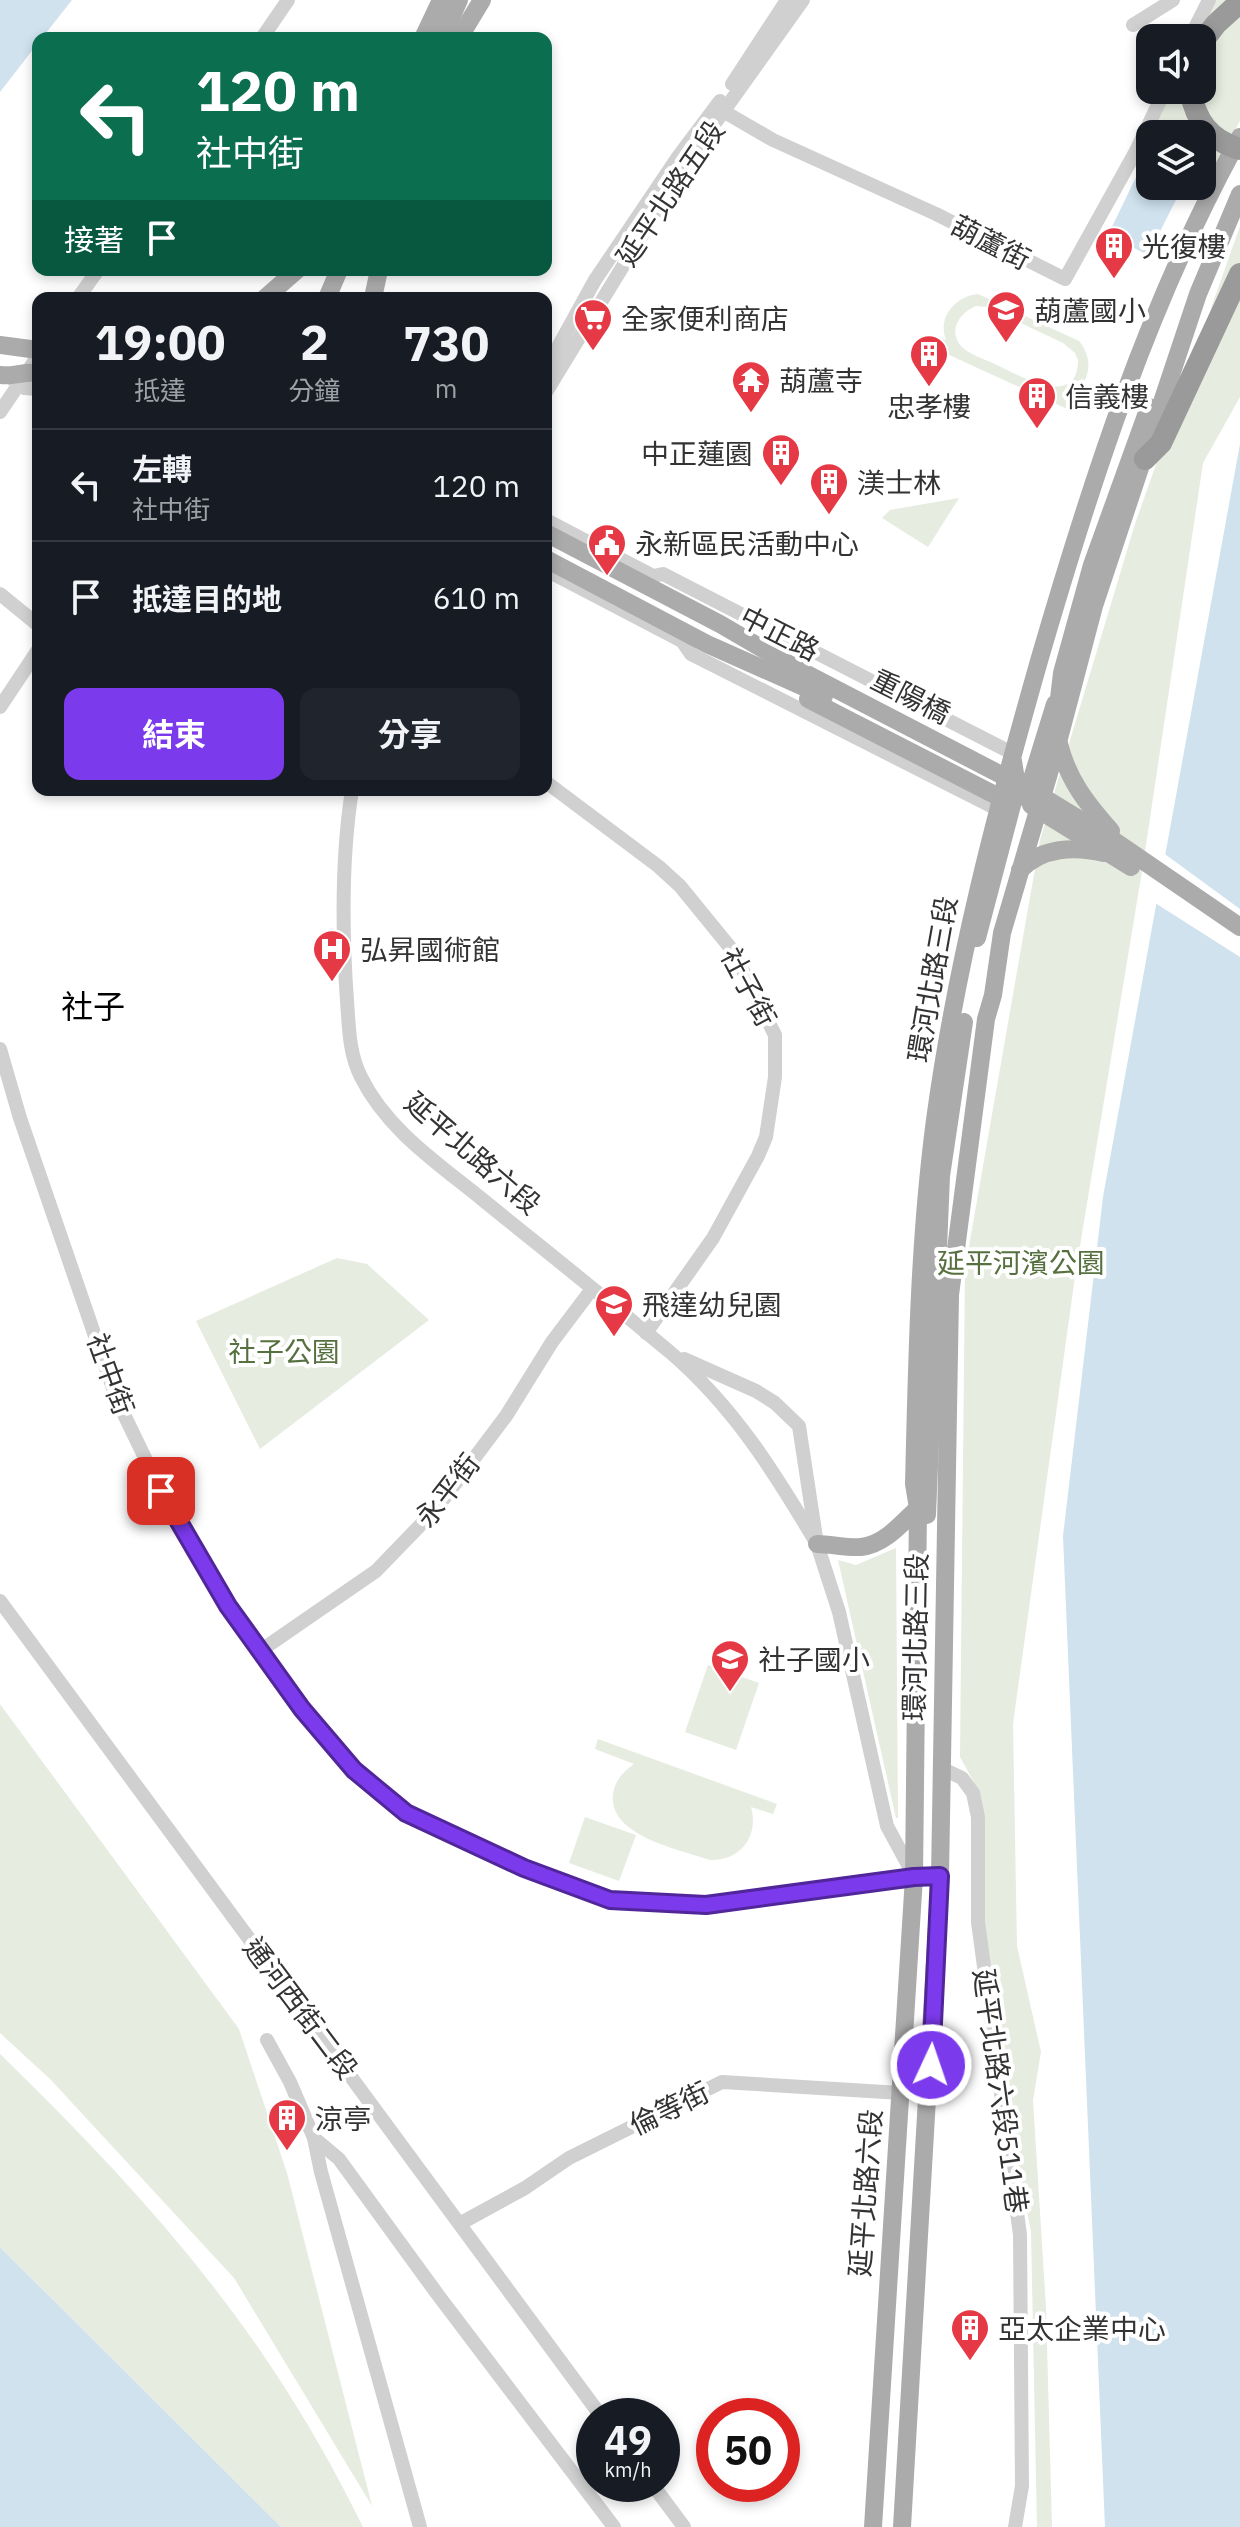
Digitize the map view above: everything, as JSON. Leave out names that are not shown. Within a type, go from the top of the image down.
[{"type":"highway","points":[[1216,24],[1240,2]]},
{"type":"highway","points":[[1194,104],[1202,128],[1223,144],[1240,149]]},
{"type":"highway","points":[[1145,459],[1161,443],[1240,274]]},
{"type":"main road","points":[[426,32],[441,0]]},
{"type":"main road","points":[[445,32],[459,0]]},
{"type":"main road","points":[[463,32],[482,0]]},
{"type":"main road","points":[[476,32],[489,0]]},
{"type":"main road","name":"環河北路三段","points":[[1216,173],[1240,137]]},
{"type":"main road","name":"環河北路三段","points":[[940,1876],[947,1342],[956,1233],[986,1019],[993,995],[1002,933],[1094,606],[1198,294],[1240,194]]},
{"type":"main road","name":"環河北路三段","points":[[914,1877],[918,1508],[914,1484],[925,1213],[935,1118],[970,918],[999,810],[1011,784],[1012,753],[1068,563],[1141,352],[1201,200]]},
{"type":"main road","points":[[272,292],[290,276]]},
{"type":"main road","points":[[1189,892],[1111,830],[1090,807],[1075,788],[1063,761],[1056,730],[1060,685],[1089,578],[1182,314],[1198,294]]},
{"type":"main road","points":[[0,345],[32,352]]},
{"type":"main road","points":[[4,376],[32,372]]},
{"type":"main road","name":"重陽橋","points":[[554,530],[1033,799],[1240,940]]},
{"type":"main road","points":[[552,549],[1011,784]]},
{"type":"main road","name":"重陽橋","points":[[552,562],[707,644],[798,684],[1110,838],[1240,927]]},
{"type":"main road","points":[[653,576],[722,619],[1014,771],[1033,799]]},
{"type":"main road","points":[[986,1019],[985,995],[997,897],[1036,760],[1080,631],[1094,606]]},
{"type":"main road","points":[[690,643],[719,653],[995,795],[1033,799]]},
{"type":"main road","points":[[940,1876],[926,1857],[921,1841],[927,1502],[941,1176],[976,945],[1011,784],[1036,760],[1057,746]]},
{"type":"main road","points":[[956,1233],[950,1201],[954,1162],[992,924],[1003,889],[1023,866],[1040,855],[1056,850],[1085,849],[1113,855]]},
{"type":"main road","points":[[817,1544],[861,1547],[873,1544],[918,1508]]},
{"type":"main road","name":"延平北路六段","points":[[902,2527],[940,1876]]},
{"type":"main road","name":"延平北路六段","points":[[873,2527],[914,1877]]},
{"type":"street","points":[[266,32],[288,0]]},
{"type":"street","points":[[1133,25],[1173,0]]},
{"type":"street","points":[[1197,24],[1209,0]]},
{"type":"street","name":"延平北路五段","points":[[552,382],[666,194],[795,1]]},
{"type":"street","name":"延平北路五段","points":[[552,358],[595,280],[678,157],[721,109]]},
{"type":"street","name":"葫蘆街","points":[[721,109],[773,140],[936,214],[1060,276],[1136,164]]},
{"type":"street","points":[[4,406],[32,362]]},
{"type":"street","points":[[4,376],[24,388],[32,389]]},
{"type":"street","name":"中正路","points":[[554,530],[653,576],[663,574],[1012,753]]},
{"type":"street","points":[[552,573],[690,643],[691,654],[999,810]]},
{"type":"street","points":[[0,594],[32,620]]},
{"type":"street","points":[[0,707],[32,659]]},
{"type":"street","name":"社子街","points":[[552,786],[680,886],[733,951],[775,1035],[775,1077],[766,1137],[758,1156],[713,1238],[646,1333]]},
{"type":"street","name":"延平北路六段","points":[[351,796],[347,819],[343,938],[350,1036],[359,1074],[372,1099],[415,1144],[672,1354],[713,1393],[765,1457],[817,1544]]},
{"type":"street","name":"社中街","points":[[0,1049],[21,1121],[117,1400],[161,1491],[211,1578],[260,1651],[302,1709],[354,1770],[406,1813],[473,1847],[610,1900],[706,1905],[940,1876]]},
{"type":"street","name":"永平街","points":[[260,1651],[376,1571],[436,1509],[506,1416],[552,1342],[592,1289]]},
{"type":"street","name":"延平北路六段","points":[[672,1354],[756,1391],[775,1403],[799,1426],[817,1544],[839,1612],[887,1826],[914,1877]]},
{"type":"street","name":"通河西街二段","points":[[0,1601],[588,2398]]},
{"type":"street","name":"延平北路六段511巷","points":[[941,1768],[962,1778],[973,1793],[978,1817],[978,1922],[1020,2235],[1022,2486],[1015,2527]]},
{"type":"street","points":[[267,2040],[290,2082],[314,2138],[420,2527]]},
{"type":"street","name":"倫等街","points":[[461,2223],[525,2188],[569,2158],[722,2082],[901,2093]]},
{"type":"street","points":[[314,2138],[339,2159],[456,2320],[614,2527]]},
{"type":"street","points":[[665,2502],[684,2527]]},
{"type":"green space","points":[[1216,0],[1240,0],[1240,121],[1216,164],[1216,120],[1155,120],[1164,104],[1216,104],[1216,24],[1204,24]]},
{"type":"green space","name":"延平河濱公園","points":[[1240,226],[1240,397],[1203,463],[1143,865],[1075,1276],[1013,1724],[1017,1946],[1041,2052],[1033,2100],[1046,2308],[1052,2527],[1037,2527],[1031,2232],[980,1959],[977,1788],[960,1757],[965,1269],[1040,840],[1135,524]]},
{"type":"green space","points":[[978,294],[1079,341],[1087,357],[1088,373],[1080,387],[1066,398],[1079,405],[1076,413],[936,349],[940,338],[946,340],[944,323],[950,309]],"holes":[[[976,306],[987,307],[1063,343],[1075,353],[1078,360],[1075,375],[1069,383],[1059,387],[1033,382],[964,349],[955,333],[958,322],[965,312]]]},
{"type":"green space","points":[[959,498],[928,547],[882,518],[890,510]]},
{"type":"green space","name":"社子公園","points":[[337,1258],[367,1264],[429,1320],[260,1449],[196,1321]]},
{"type":"green space","points":[[896,1548],[898,1818],[838,1560],[856,1565]]},
{"type":"green space","points":[[708,1665],[759,1683],[736,1750],[685,1732]]},
{"type":"green space","points":[[0,1704],[239,2029],[287,2173],[372,2506],[234,2278],[51,2080],[0,2033]]},
{"type":"green space","points":[[598,1739],[777,1804],[773,1814],[751,1807],[750,1837],[731,1856],[710,1860],[664,1845],[633,1830],[614,1808],[616,1784],[634,1764],[595,1749]]},
{"type":"green space","points":[[585,1817],[636,1835],[619,1881],[569,1863]]},
{"type":"green space","points":[[0,2054],[109,2165],[211,2284],[297,2407],[363,2527],[281,2527],[0,2247]]},
{"type":"water","points":[[0,0],[72,0],[47,32],[32,32],[32,51],[0,92]]},
{"type":"water","points":[[1136,177],[1136,200],[1176,200],[1148,255],[1108,235]]},
{"type":"water","points":[[1240,444],[1240,2527],[1105,2527],[1063,1536],[1103,1197]]},
{"type":"water","points":[[0,2247],[281,2527],[0,2527]]},
{"type":"pier","points":[[1162,852],[1240,909],[1240,957],[1152,901]]},
{"type":"place","name":"光復樓","points":[[1114,280]]},
{"type":"place","name":"葫蘆國小","points":[[1006,344]]},
{"type":"place","name":"全家便利商店","points":[[593,352]]},
{"type":"place","name":"忠孝樓","points":[[929,388]]},
{"type":"place","name":"葫蘆寺","points":[[751,414]]},
{"type":"place","name":"信義樓","points":[[1037,430]]},
{"type":"place","name":"中正蓮園","points":[[781,487]]},
{"type":"place","name":"渼士林","points":[[829,516]]},
{"type":"place","name":"永新區民活動中心","points":[[607,577]]},
{"type":"place","name":"弘昇國術館","points":[[332,983]]},
{"type":"place","name":"飛達幼兒園","points":[[614,1338]]},
{"type":"place","name":"社子國小","points":[[730,1693]]},
{"type":"place","name":"涼亭","points":[[287,2152]]},
{"type":"place","name":"亞太企業中心","points":[[970,2362]]},
{"type":"district","name":"社子","points":[[93,1006]]},
{"type":"route","points":[[161,1491],[228,1606],[302,1709],[354,1770],[406,1813],[473,1847],[549,1879],[610,1900],[706,1905],[940,1876],[931,2065]]}]
